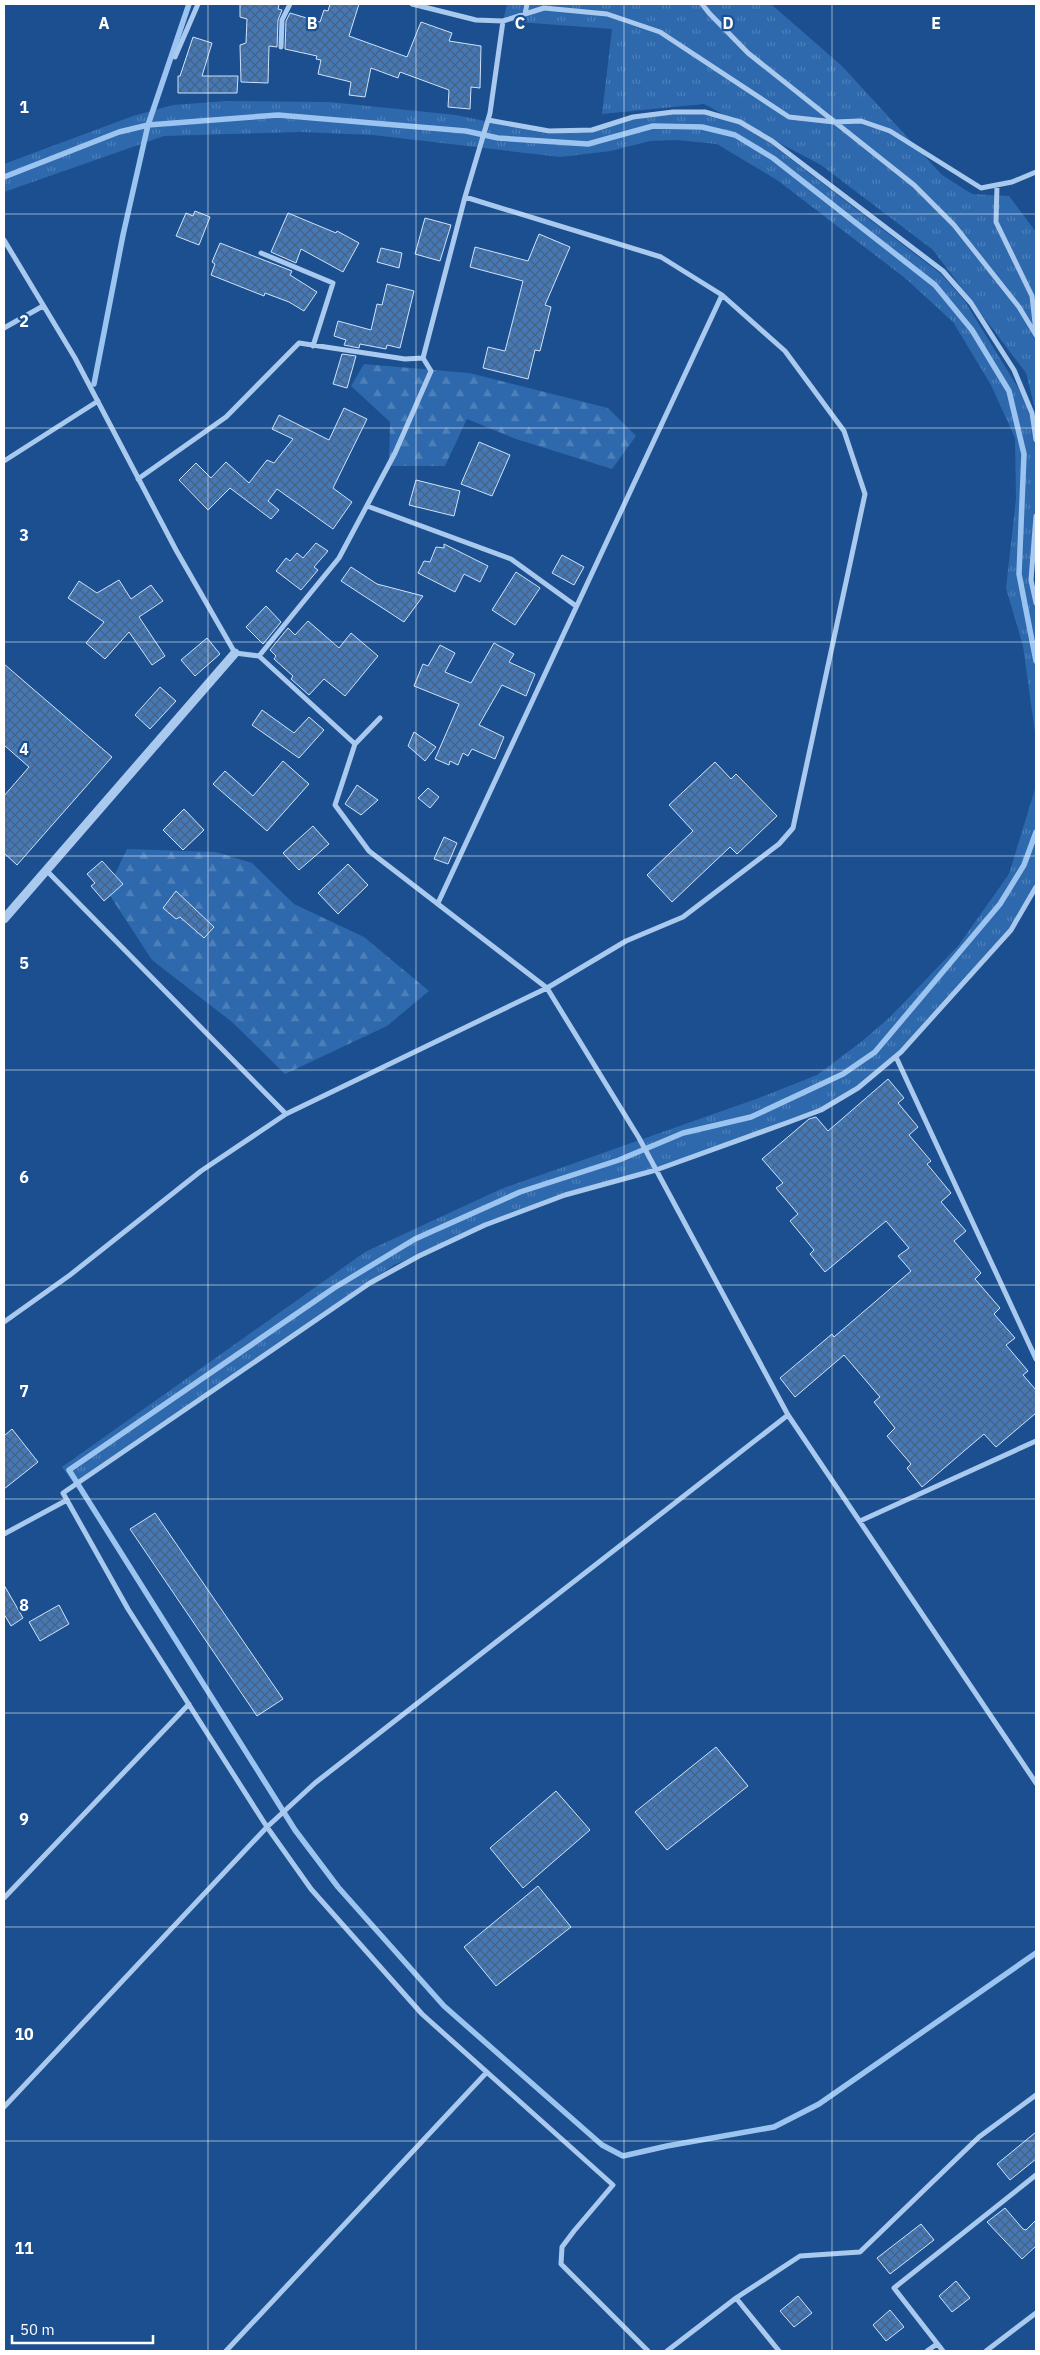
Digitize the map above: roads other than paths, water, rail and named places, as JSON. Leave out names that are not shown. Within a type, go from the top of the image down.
[{"type":"street","points":[[175,57],[198,4]]},
{"type":"street","points":[[281,47],[282,20],[290,4]]},
{"type":"street","points":[[412,4],[476,20],[503,21],[544,8],[607,14],[660,32],[790,117],[834,122],[861,121],[890,131],[981,188],[1012,182],[1036,172]]},
{"type":"street","points":[[525,14],[527,4]]},
{"type":"street","points":[[702,4],[748,53],[914,186],[954,224],[1019,307],[1036,335],[1032,296],[996,222],[997,185]]},
{"type":"street","points":[[258,656],[339,558],[395,453],[431,371],[423,358],[465,196],[488,120],[503,21]]},
{"type":"street","points":[[488,120],[549,131],[592,130],[633,117],[673,112],[705,112],[740,122],[772,141],[943,271],[971,303],[1014,370],[1032,413],[1036,440]]},
{"type":"street","points":[[4,1322],[70,1275],[201,1171],[286,1114],[548,988],[623,943],[683,917],[779,844],[793,828],[865,494],[844,431],[785,351],[722,295],[661,257],[465,196]]},
{"type":"street","points":[[4,240],[76,358],[176,550],[236,653]]},
{"type":"street","points":[[261,253],[333,283],[313,346]]},
{"type":"street","points":[[438,903],[722,295]]},
{"type":"street","points":[[4,328],[44,306]]},
{"type":"street","points":[[138,479],[226,417],[299,343],[405,359],[423,358]]},
{"type":"street","points":[[4,461],[98,401]]},
{"type":"street","points":[[367,506],[511,559],[576,606]]},
{"type":"street","points":[[1036,516],[1031,580],[1036,603]]},
{"type":"street","points":[[236,653],[258,656],[355,744]]},
{"type":"street","points":[[4,919],[236,653]]},
{"type":"street","points":[[380,718],[355,744],[335,805],[369,851],[548,988],[639,1138],[788,1415],[1036,1782]]},
{"type":"street","points":[[46,870],[286,1114]]},
{"type":"street","points":[[648,2351],[561,2264],[562,2248],[570,2236],[614,2185],[422,2014],[311,1889],[267,1827],[128,1608],[63,1493],[370,1283],[412,1260],[485,1225],[566,1195],[655,1168],[821,1110],[858,1088],[896,1057],[1011,930],[1036,887]]},
{"type":"street","points":[[896,1057],[1036,1359]]},
{"type":"street","points":[[4,2107],[267,1827],[315,1782],[788,1415]]},
{"type":"street","points":[[860,1521],[1036,1441]]},
{"type":"street","points":[[4,1534],[67,1500]]},
{"type":"street","points":[[4,1898],[189,1704]]},
{"type":"street","points":[[226,2351],[487,2072]]},
{"type":"street","points":[[667,2351],[736,2298],[800,2256],[860,2252],[979,2137],[1036,2095]]},
{"type":"street","points":[[943,2351],[894,2288],[1036,2175]]},
{"type":"street","points":[[736,2298],[779,2351]]},
{"type":"street","points":[[986,2351],[1036,2313]]},
{"type":"street","points":[[927,2351],[937,2344]]},
{"type":"waterway","points":[[94,384],[123,235],[148,125],[189,4]]},
{"type":"waterway","points":[[4,177],[119,132],[148,125],[278,115],[466,131],[498,138],[588,144],[653,126],[702,127],[735,135],[773,158],[935,285],[972,330],[1009,391],[1024,454],[1019,574],[1036,661]]},
{"type":"waterway","points":[[1036,832],[1024,865],[1000,904],[875,1052],[843,1074],[751,1117],[683,1133],[619,1160],[520,1192],[415,1239],[334,1288],[69,1470],[295,1830],[338,1887],[444,2006],[602,2145],[623,2156],[667,2146],[774,2127],[819,2104],[1036,1953]]}]
